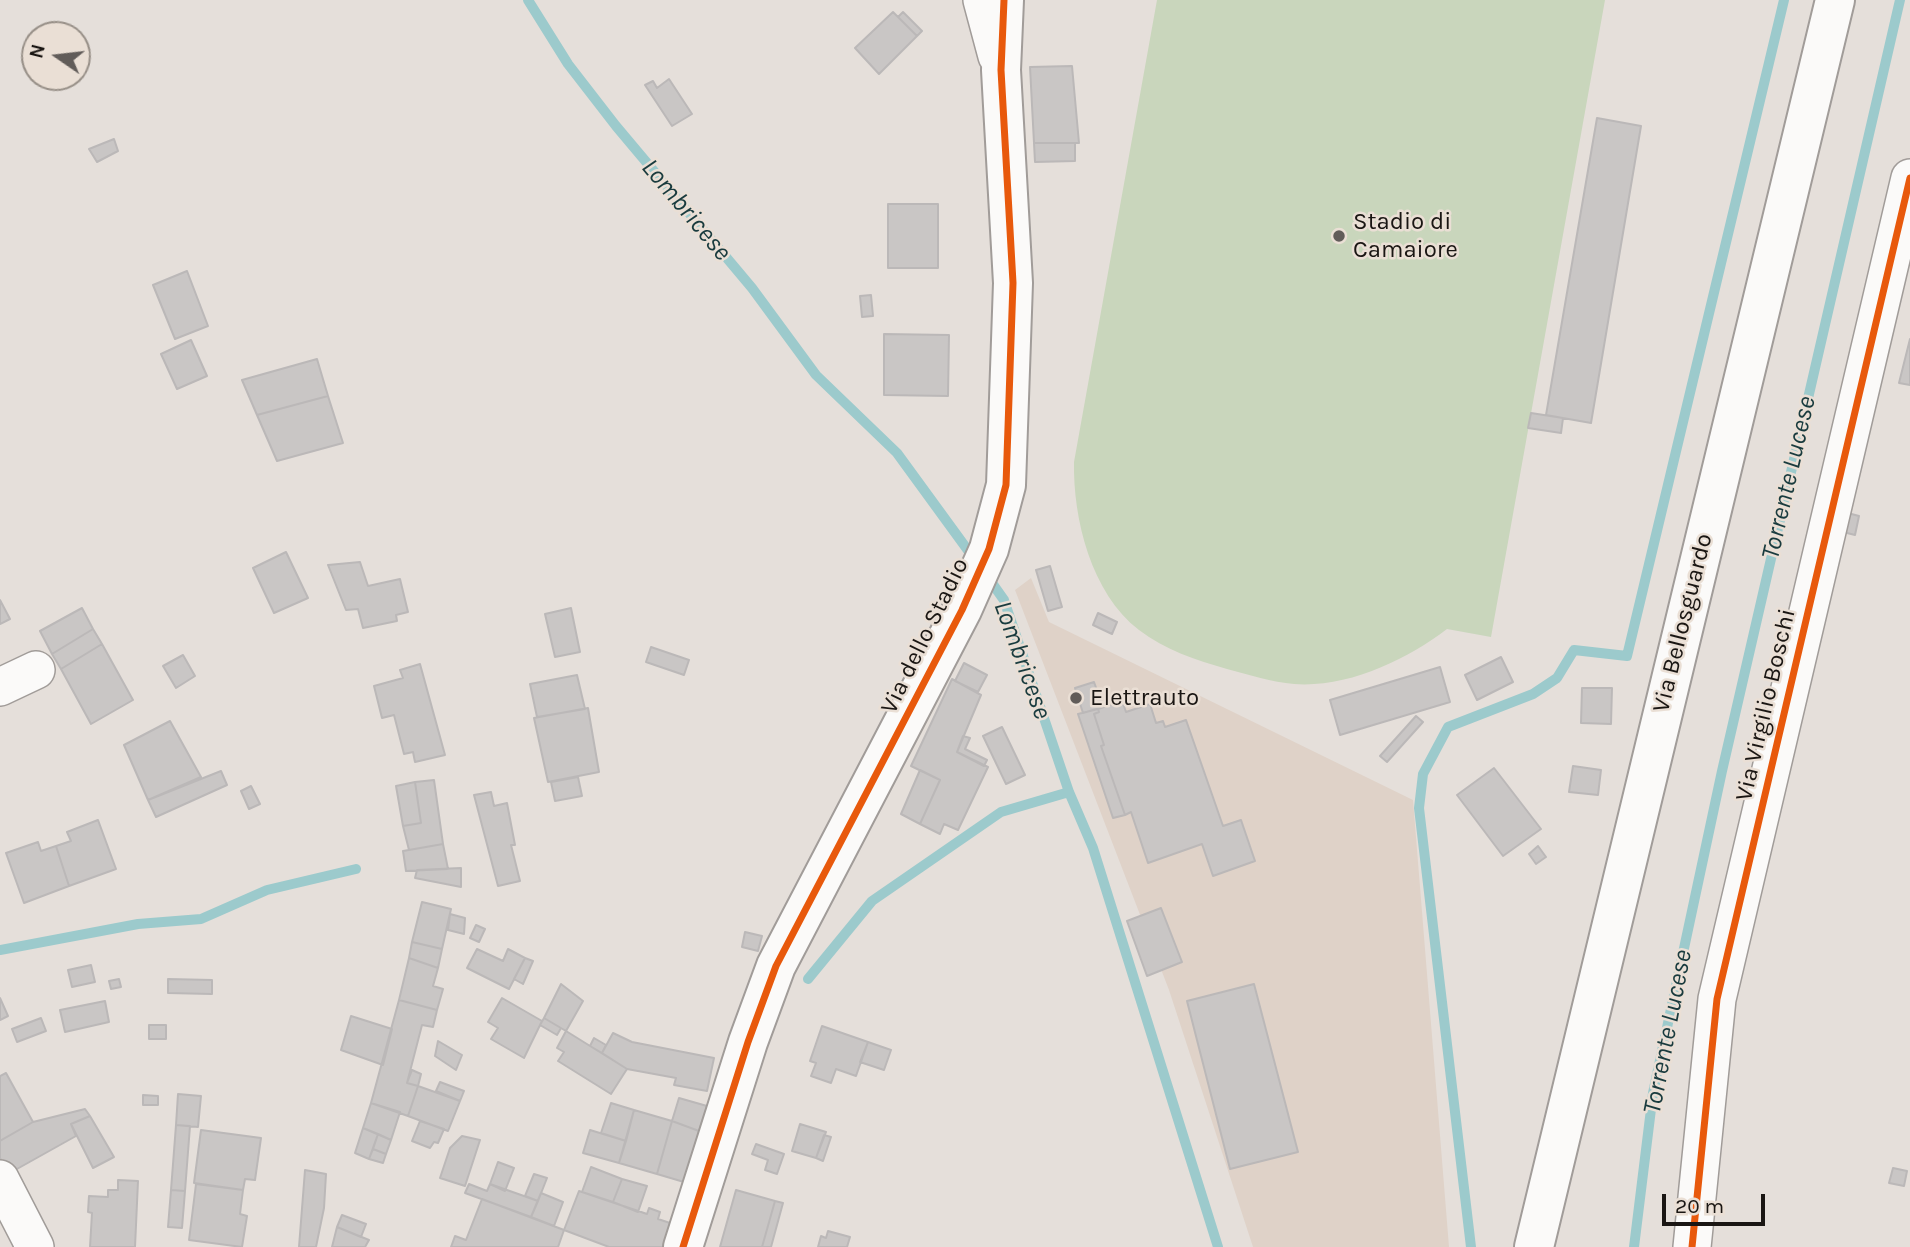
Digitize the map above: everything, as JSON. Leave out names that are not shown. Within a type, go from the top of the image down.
[{"type":"street","points":[[982,0],[1001,70]]},
{"type":"street","name":"Via dello Stadio","points":[[683,1247],[748,1042],[776,967],[962,610],[989,549],[1006,485],[1013,284],[1001,70],[1004,0]]},
{"type":"street","name":"Via Bellosguardo","points":[[1534,1247],[1835,0]]},
{"type":"street","name":"Via Virgilio Boschi","points":[[1692,1247],[1717,999],[1910,178]]},
{"type":"street","points":[[0,687],[36,670]]},
{"type":"street","points":[[0,1179],[35,1247]]},
{"type":"shaded area","points":[[1031,578],[1049,622],[1413,800],[1449,1247],[1253,1247],[1169,990],[1015,590]]},
{"type":"green space","name":"Stadio di Camaiore","points":[[1157,0],[1605,0],[1491,637],[1447,629],[1395,661],[1355,677],[1314,684],[1286,683],[1215,666],[1159,643],[1139,630],[1122,614],[1097,576],[1081,530],[1074,462]]},
{"type":"building","points":[[893,12],[917,36],[879,74],[855,48]]},
{"type":"building","points":[[903,12],[922,31],[917,36],[898,17]]},
{"type":"building","points":[[1072,66],[1079,143],[1034,143],[1030,67]]},
{"type":"building","points":[[669,79],[692,114],[672,126],[645,85],[653,81],[657,88]]},
{"type":"building","points":[[1597,118],[1641,126],[1591,423],[1546,415]]},
{"type":"building","points":[[114,139],[118,151],[97,162],[89,149]]},
{"type":"building","points":[[1034,143],[1075,143],[1075,161],[1035,162]]},
{"type":"building","points":[[888,204],[938,204],[938,268],[888,268]]},
{"type":"building","points":[[187,271],[208,326],[175,339],[153,285]]},
{"type":"building","points":[[871,295],[873,316],[862,317],[860,296]]},
{"type":"building","points":[[884,334],[949,335],[948,396],[884,395]]},
{"type":"building","points":[[1910,339],[1910,385],[1899,383]]},
{"type":"building","points":[[191,340],[207,376],[177,389],[161,354]]},
{"type":"building","points":[[317,359],[328,396],[257,415],[242,380]]},
{"type":"building","points":[[328,396],[343,443],[277,461],[257,415]]},
{"type":"building","points":[[1531,413],[1563,418],[1561,433],[1528,428]]},
{"type":"building","points":[[1844,512],[1859,516],[1855,535],[1839,531]]},
{"type":"building","points":[[286,552],[308,598],[274,613],[253,568]]},
{"type":"building","points":[[360,562],[368,586],[400,579],[408,612],[396,615],[397,621],[363,628],[358,609],[346,610],[328,565]]},
{"type":"building","points":[[1050,566],[1062,607],[1048,611],[1036,570]]},
{"type":"building","points":[[0,600],[10,619],[0,624]]},
{"type":"building","points":[[82,608],[93,629],[52,654],[40,631]]},
{"type":"building","points":[[571,608],[580,652],[555,657],[545,614]]},
{"type":"building","points":[[1098,613],[1117,622],[1112,634],[1093,625]]},
{"type":"building","points":[[93,629],[102,644],[61,669],[52,654]]},
{"type":"building","points":[[102,644],[133,700],[91,724],[61,669]]},
{"type":"building","points":[[651,647],[689,660],[684,675],[646,662]]},
{"type":"building","points":[[183,655],[195,676],[176,688],[163,666]]},
{"type":"building","points":[[1501,657],[1513,682],[1477,700],[1465,675]]},
{"type":"building","points":[[964,663],[987,675],[978,692],[955,681]]},
{"type":"building","points":[[420,664],[445,755],[415,762],[413,752],[404,754],[394,715],[382,718],[374,686],[403,678],[400,670]]},
{"type":"building","points":[[1440,667],[1450,702],[1340,735],[1330,700]]},
{"type":"building","points":[[577,675],[585,709],[537,717],[530,684]]},
{"type":"building","points":[[952,679],[981,695],[957,752],[988,767],[958,830],[944,824],[940,834],[920,824],[940,780],[911,766]]},
{"type":"building","points":[[1094,682],[1103,707],[1083,713],[1075,688]]},
{"type":"building","points":[[1582,688],[1612,688],[1611,724],[1581,723]]},
{"type":"building","points":[[1122,701],[1126,712],[1150,704],[1156,723],[1163,721],[1165,727],[1186,720],[1223,826],[1241,820],[1255,861],[1213,876],[1202,844],[1148,863],[1131,812],[1125,815],[1101,746],[1104,745],[1094,714],[1099,712],[1098,709]]},
{"type":"building","points":[[588,708],[599,772],[548,782],[534,718]]},
{"type":"building","points":[[1098,709],[1099,712],[1094,714],[1104,745],[1101,746],[1125,815],[1113,818],[1078,714]]},
{"type":"building","points":[[1416,716],[1423,722],[1387,762],[1380,756]]},
{"type":"building","points":[[170,721],[201,777],[148,800],[124,745]]},
{"type":"building","points":[[1002,727],[1025,775],[1006,784],[983,736]]},
{"type":"building","points":[[963,736],[970,738],[965,749],[987,760],[984,766],[957,752]]},
{"type":"building","points":[[1573,766],[1601,770],[1598,795],[1569,792]]},
{"type":"building","points":[[1494,768],[1541,829],[1503,856],[1457,795]]},
{"type":"building","points":[[920,770],[940,780],[920,824],[901,814]]},
{"type":"building","points":[[221,771],[227,785],[156,817],[148,800]]},
{"type":"building","points":[[578,777],[582,796],[555,801],[551,782]]},
{"type":"building","points":[[434,780],[443,844],[409,850],[403,826],[421,823],[415,782]]},
{"type":"building","points":[[415,782],[421,823],[403,826],[396,786]]},
{"type":"building","points":[[251,786],[260,804],[249,809],[241,791]]},
{"type":"building","points":[[491,792],[494,806],[507,803],[515,845],[511,845],[520,881],[498,886],[474,795]]},
{"type":"building","points":[[98,820],[116,869],[69,886],[56,846],[71,841],[67,832]]},
{"type":"building","points":[[38,842],[41,851],[56,846],[69,886],[24,903],[6,853]]},
{"type":"building","points":[[443,844],[448,869],[406,871],[403,851]]},
{"type":"building","points":[[1538,846],[1546,857],[1536,864],[1529,854]]},
{"type":"building","points":[[461,868],[461,887],[415,878],[417,870]]},
{"type":"building","points":[[422,902],[451,909],[442,949],[412,942]]},
{"type":"building","points":[[1161,908],[1182,962],[1147,976],[1127,921]]},
{"type":"building","points":[[450,914],[465,918],[464,934],[448,930]]},
{"type":"building","points":[[476,925],[485,929],[479,942],[470,938]]},
{"type":"building","points":[[745,932],[762,936],[758,951],[742,947]]},
{"type":"building","points":[[412,942],[442,949],[438,968],[409,958]]},
{"type":"building","points":[[477,949],[503,961],[508,949],[525,958],[509,989],[467,968]]},
{"type":"building","points":[[409,958],[438,968],[433,986],[443,989],[437,1010],[399,1000]]},
{"type":"building","points":[[525,958],[533,961],[523,984],[514,979]]},
{"type":"building","points":[[91,965],[95,982],[72,987],[68,970]]},
{"type":"building","points":[[119,979],[121,987],[111,989],[109,981]]},
{"type":"building","points":[[168,979],[212,980],[212,994],[168,993]]},
{"type":"building","points":[[561,984],[583,1001],[566,1031],[544,1018]]},
{"type":"building","points":[[1254,984],[1298,1152],[1230,1169],[1187,1001]]},
{"type":"building","points":[[0,998],[8,1016],[0,1020]]},
{"type":"building","points":[[502,998],[542,1021],[524,1058],[491,1039],[498,1028],[488,1022]]},
{"type":"building","points":[[399,1000],[437,1010],[433,1027],[422,1025],[407,1083],[418,1086],[408,1116],[371,1103]]},
{"type":"building","points":[[105,1001],[109,1022],[65,1032],[60,1010]]},
{"type":"building","points":[[351,1016],[392,1029],[383,1065],[341,1050]]},
{"type":"building","points":[[41,1018],[46,1031],[17,1042],[12,1029]]},
{"type":"building","points":[[544,1018],[561,1028],[557,1035],[540,1025]]},
{"type":"building","points":[[149,1025],[166,1025],[166,1039],[149,1039]]},
{"type":"building","points":[[822,1026],[868,1042],[856,1076],[836,1069],[831,1083],[811,1076],[816,1063],[810,1061]]},
{"type":"building","points":[[566,1031],[627,1069],[611,1094],[558,1061],[564,1052],[557,1048]]},
{"type":"building","points":[[613,1033],[632,1042],[714,1058],[707,1091],[674,1085],[676,1078],[627,1069],[602,1053]]},
{"type":"building","points":[[594,1038],[606,1045],[602,1053],[590,1046]]},
{"type":"building","points":[[438,1041],[462,1055],[456,1070],[435,1056]]},
{"type":"building","points":[[868,1042],[891,1050],[884,1070],[860,1062]]},
{"type":"building","points":[[412,1070],[421,1074],[418,1086],[407,1083]]},
{"type":"building","points":[[6,1073],[33,1122],[0,1141],[0,1076]]},
{"type":"building","points":[[440,1082],[464,1091],[460,1101],[436,1091]]},
{"type":"building","points":[[418,1086],[460,1101],[448,1131],[408,1116]]},
{"type":"building","points":[[178,1094],[201,1096],[198,1127],[176,1125]]},
{"type":"building","points":[[143,1095],[158,1096],[158,1105],[143,1105]]},
{"type":"building","points":[[679,1098],[707,1106],[699,1131],[672,1121]]},
{"type":"building","points":[[371,1103],[400,1112],[391,1140],[363,1128]]},
{"type":"building","points":[[611,1103],[634,1110],[626,1141],[601,1133]]},
{"type":"building","points":[[85,1109],[90,1116],[71,1124],[76,1136],[8,1174],[0,1158],[0,1141],[33,1122]]},
{"type":"building","points":[[634,1110],[672,1121],[657,1174],[619,1163]]},
{"type":"building","points":[[90,1116],[114,1157],[93,1168],[71,1124]]},
{"type":"building","points":[[420,1121],[444,1129],[438,1143],[434,1142],[430,1148],[412,1141]]},
{"type":"building","points":[[672,1121],[699,1131],[684,1182],[657,1174]]},
{"type":"building","points":[[800,1124],[826,1132],[816,1158],[792,1151]]},
{"type":"building","points":[[176,1125],[190,1126],[185,1191],[171,1190]]},
{"type":"building","points":[[363,1128],[378,1134],[369,1159],[355,1153]]},
{"type":"building","points":[[201,1130],[261,1138],[255,1180],[245,1179],[243,1190],[194,1183]]},
{"type":"building","points":[[590,1130],[626,1141],[619,1163],[583,1153]]},
{"type":"building","points":[[378,1134],[391,1140],[386,1154],[373,1149]]},
{"type":"building","points":[[824,1135],[831,1137],[823,1161],[816,1158]]},
{"type":"building","points":[[462,1136],[480,1140],[465,1186],[440,1178],[450,1148]]},
{"type":"building","points":[[756,1144],[784,1154],[777,1174],[765,1170],[768,1160],[752,1154]]},
{"type":"building","points":[[373,1149],[386,1154],[383,1163],[369,1159]]},
{"type":"building","points":[[498,1162],[514,1168],[505,1191],[490,1184]]},
{"type":"building","points":[[591,1167],[622,1179],[613,1202],[582,1192]]},
{"type":"building","points":[[1893,1168],[1907,1171],[1904,1186],[1889,1183]]},
{"type":"building","points":[[305,1170],[326,1174],[324,1208],[316,1247],[299,1247]]},
{"type":"building","points":[[534,1174],[547,1178],[538,1201],[525,1196]]},
{"type":"building","points":[[622,1179],[647,1186],[638,1212],[613,1202]]},
{"type":"building","points":[[118,1180],[138,1181],[135,1247],[90,1247],[92,1213],[88,1212],[89,1196],[108,1197],[108,1190],[118,1190]]},
{"type":"building","points":[[196,1184],[243,1190],[240,1214],[247,1216],[242,1247],[189,1240]]},
{"type":"building","points":[[469,1184],[487,1191],[490,1184],[538,1201],[531,1217],[465,1193]]},
{"type":"building","points":[[171,1190],[185,1191],[182,1228],[168,1227]]},
{"type":"building","points":[[736,1190],[775,1201],[762,1247],[720,1247]]},
{"type":"building","points":[[579,1191],[647,1214],[649,1208],[660,1212],[658,1219],[673,1224],[664,1247],[609,1247],[564,1230]]},
{"type":"building","points":[[541,1193],[563,1202],[554,1226],[531,1217]]},
{"type":"building","points":[[482,1199],[564,1230],[558,1247],[451,1247],[455,1236],[466,1240]]},
{"type":"building","points":[[775,1201],[783,1203],[771,1247],[762,1247]]},
{"type":"building","points":[[342,1215],[366,1224],[361,1237],[337,1227]]},
{"type":"building","points":[[337,1227],[369,1240],[365,1247],[332,1247]]},
{"type":"building","points":[[828,1231],[850,1237],[847,1247],[818,1247],[821,1236],[826,1238]]},
{"type":"waterway","name":"Lombricese","points":[[528,0],[568,64],[616,126],[752,288],[816,375],[897,453],[975,560]]},
{"type":"waterway","points":[[1471,1247],[1419,808],[1423,774],[1448,727],[1533,694],[1557,678],[1574,650],[1627,656],[1784,0]]},
{"type":"waterway","name":"Torrente Lucese","points":[[1634,1247],[1653,1093],[1722,771],[1900,0]]},
{"type":"waterway","name":"Lombricese","points":[[987,576],[1004,600],[1069,792],[1093,848],[1218,1247]]},
{"type":"waterway","points":[[808,979],[872,901],[1001,812],[1069,792]]},
{"type":"waterway","points":[[0,950],[138,924],[201,919],[267,890],[356,869]]},
{"type":"cycle path","points":[[683,1247],[748,1042],[776,966],[962,610],[989,549],[1006,485],[1013,283],[1001,70],[1004,0]]},
{"type":"cycle path","points":[[1692,1247],[1717,999],[1910,178]]},
{"type":"place","name":"Stadio di Camaiore","points":[[1339,236]]},
{"type":"place","name":"Elettrauto","points":[[1076,698]]}]
